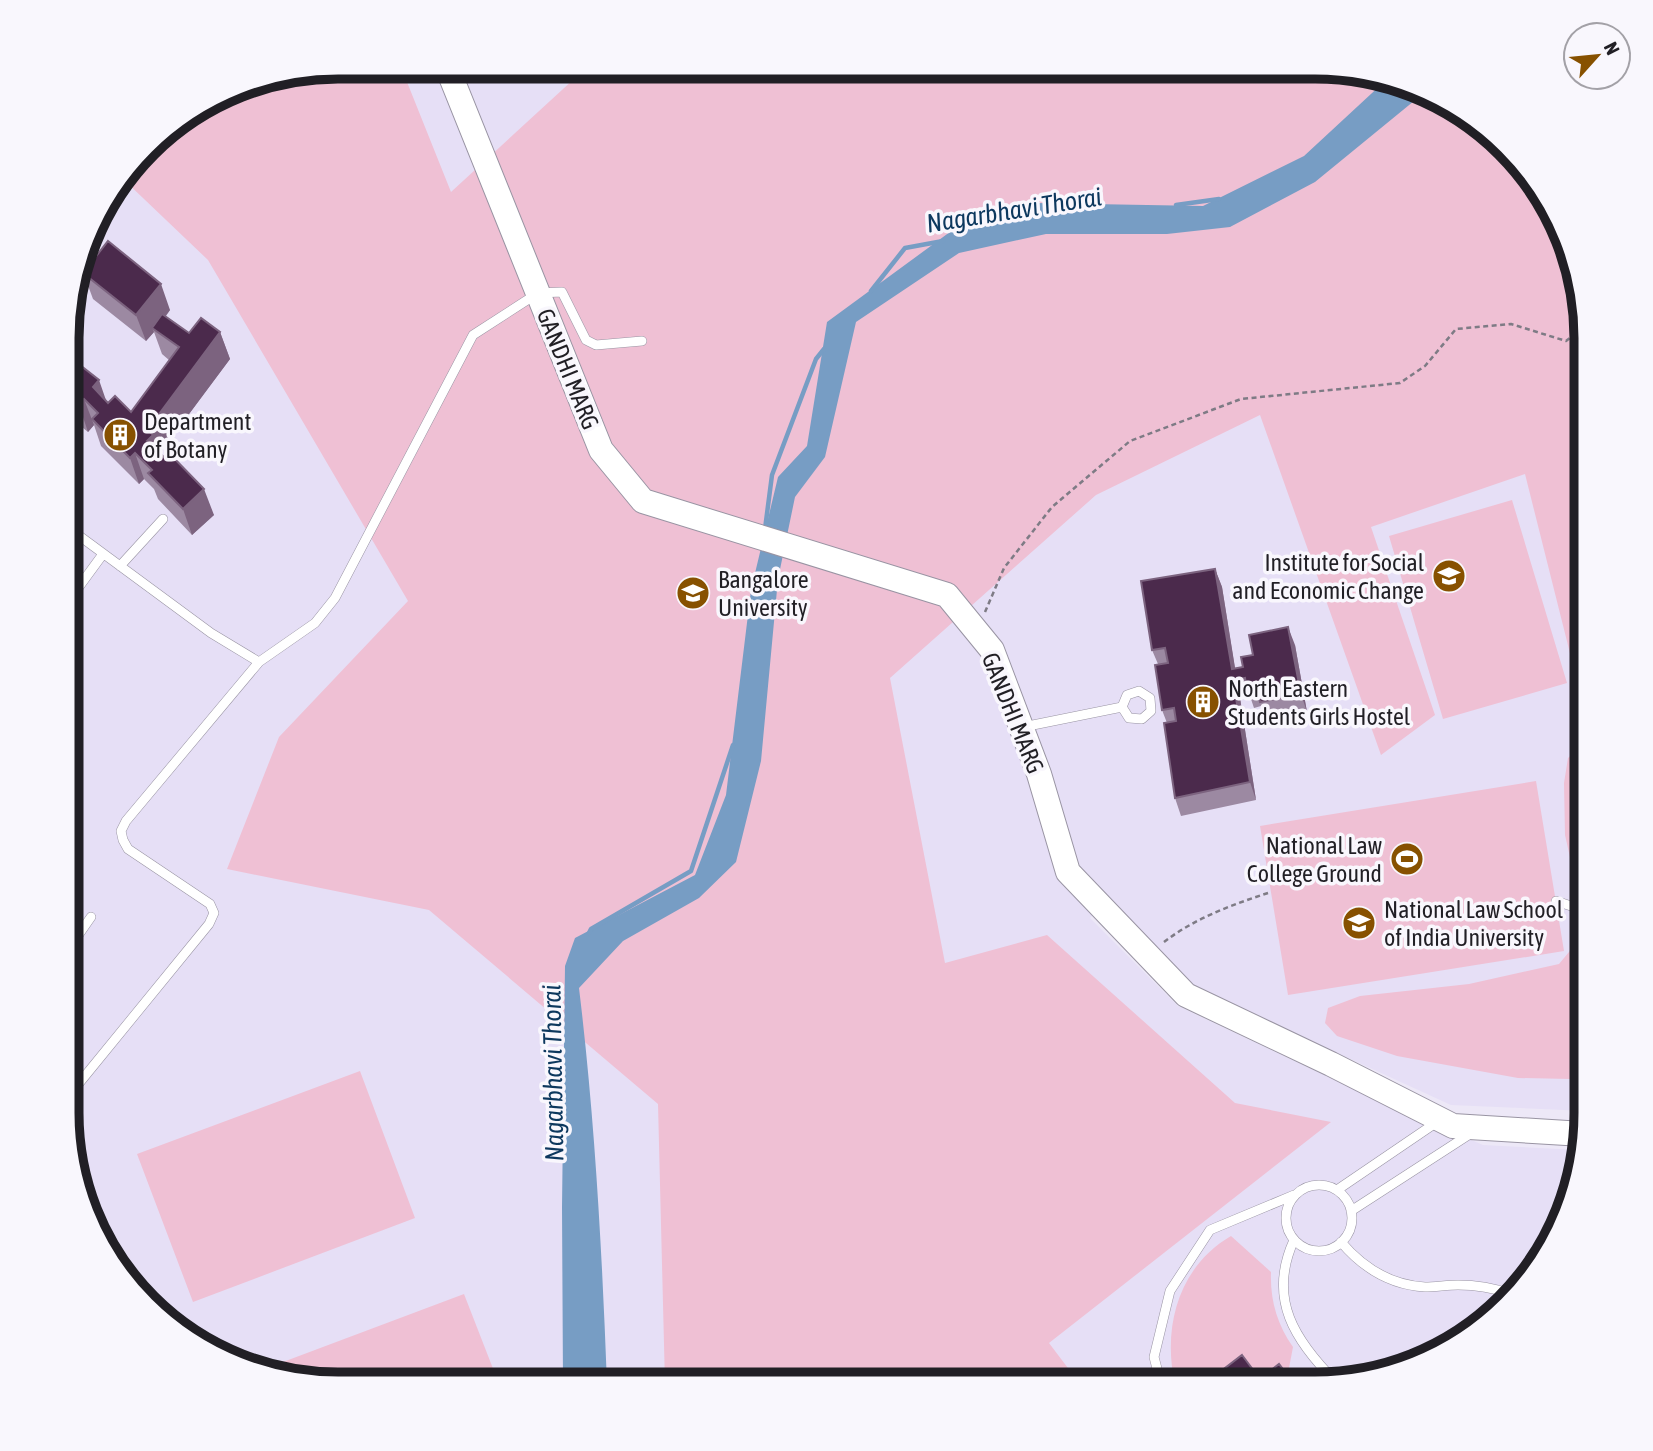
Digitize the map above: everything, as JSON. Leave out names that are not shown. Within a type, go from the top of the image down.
[{"type":"main road","name":"GANDHI MARG","points":[[452,79],[601,450],[643,501],[947,595],[992,650],[1039,774],[1068,872],[1186,995],[1453,1126],[1574,1133]]},
{"type":"lane","points":[[79,1083],[209,924],[214,913],[210,904],[128,849],[121,831],[126,821],[259,662],[315,623],[335,598],[473,335],[538,293],[562,292],[586,340],[596,345],[642,341]]},
{"type":"lane","points":[[120,566],[163,519]]},
{"type":"lane","points":[[79,536],[211,633],[259,662]]},
{"type":"lane","points":[[79,587],[103,554]]},
{"type":"lane","points":[[1021,727],[1122,707]]},
{"type":"lane","points":[[1556,901],[1574,907]]},
{"type":"lane","points":[[79,934],[91,917]]},
{"type":"lane","points":[[1337,1190],[1440,1119]]},
{"type":"lane","points":[[1351,1211],[1480,1128]]},
{"type":"lane","points":[[1158,1372],[1154,1357],[1170,1291],[1210,1230],[1317,1184],[1337,1190],[1347,1200],[1352,1225],[1349,1233],[1330,1249],[1313,1251],[1305,1248],[1294,1240],[1287,1229],[1286,1211],[1294,1195]]},
{"type":"lane","points":[[1294,1240],[1284,1272],[1283,1297],[1286,1310],[1296,1335],[1327,1372]]},
{"type":"lane","points":[[1341,1242],[1370,1270],[1397,1282],[1428,1287],[1476,1286],[1502,1292]]},
{"type":"path","points":[[976,631],[1004,568],[1052,507],[1130,441],[1241,399],[1401,383],[1425,366],[1456,329],[1511,324],[1566,341],[1574,335]]},
{"type":"path","points":[[1148,955],[1178,930],[1236,904],[1271,892]]},
{"type":"shaded area","name":"Bangalore University","points":[[321,79],[1332,79],[1399,92],[1430,105],[1459,122],[1486,143],[1510,167],[1540,208],[1561,254],[1574,321],[1574,1110],[1451,1105],[1195,988],[1108,899],[1090,918],[1178,1006],[1362,1093],[1483,1145],[1572,1150],[1561,1197],[1540,1243],[1510,1284],[1486,1308],[1459,1329],[1430,1346],[1399,1359],[1349,1370],[321,1372],[254,1359],[223,1346],[194,1329],[167,1308],[143,1284],[113,1243],[92,1197],[79,1130],[79,321],[92,254],[105,223],[122,194],[143,167],[167,143],[208,113],[254,92]]},
{"type":"shaded area","name":"Bangalore University","points":[[406,79],[451,192],[574,79],[1332,79],[1399,92],[1430,105],[1459,122],[1486,143],[1510,167],[1540,208],[1561,254],[1574,321],[1574,669],[1525,474],[1371,527],[1435,715],[1381,755],[1260,415],[1096,495],[890,678],[945,963],[1047,935],[1235,1103],[1331,1122],[1049,1343],[1071,1372],[665,1372],[658,1104],[429,910],[227,869],[279,737],[408,601],[208,260],[129,184],[167,143],[208,113],[254,92],[304,81]]},
{"type":"shaded area","points":[[1512,500],[1567,683],[1443,719],[1389,536]]},
{"type":"shaded area","points":[[1574,752],[1574,875],[1565,835],[1564,783],[1568,758]]},
{"type":"shaded area","name":"National Law College Ground","points":[[1536,781],[1564,951],[1288,995],[1260,826]]},
{"type":"shaded area","points":[[1574,946],[1574,1077],[1570,1079],[1518,1078],[1397,1056],[1337,1036],[1325,1023],[1328,1008],[1360,996],[1469,984],[1559,964]]},
{"type":"shaded area","points":[[360,1071],[415,1218],[193,1302],[137,1154]]},
{"type":"shaded area","points":[[1231,1236],[1271,1272],[1276,1311],[1293,1347],[1289,1368],[1292,1372],[1173,1372],[1171,1341],[1179,1300],[1198,1264]]},
{"type":"shaded area","points":[[464,1294],[494,1372],[321,1372],[276,1364]]},
{"type":"water","name":"Nagarbhavi Thorai","points":[[1379,87],[1417,99],[1315,182],[1230,227],[1167,234],[1046,234],[959,253],[856,322],[825,457],[795,497],[778,579],[761,761],[736,862],[699,898],[623,941],[579,988],[597,1186],[607,1372],[563,1372],[565,966],[575,938],[695,875],[726,795],[751,590],[778,477],[807,446],[827,322],[954,229],[1035,203],[1203,206],[1304,156]]},
{"type":"building","points":[[108,241],[161,284],[136,315],[87,276],[89,265]]},
{"type":"building","points":[[162,314],[189,333],[201,318],[220,332],[148,429],[153,435],[147,441],[165,458],[169,453],[204,489],[183,509],[148,473],[152,470],[135,453],[130,458],[92,419],[98,413],[84,399],[79,405],[79,364],[99,380],[93,387],[108,403],[115,396],[131,412],[179,347],[152,328]]},
{"type":"building","name":"North Eastern Students Girls Hostel","points":[[1215,569],[1232,669],[1243,667],[1241,657],[1253,655],[1249,635],[1288,627],[1301,694],[1260,702],[1257,688],[1247,690],[1245,678],[1233,680],[1250,782],[1175,798],[1164,723],[1176,721],[1174,708],[1162,710],[1155,665],[1168,663],[1165,648],[1152,650],[1141,581]]},
{"type":"building","points":[[1242,1355],[1255,1372],[1220,1372]]},
{"type":"building","points":[[1279,1364],[1285,1372],[1269,1372]]},
{"type":"waterway","name":"Nagarbhavi Thorai","points":[[1176,205],[1219,199]]},
{"type":"waterway","name":"Nagarbhavi Thorai","points":[[871,291],[905,248],[943,241]]},
{"type":"waterway","name":"Nagarbhavi Thorai","points":[[765,529],[772,475],[816,359],[824,349]]},
{"type":"waterway","name":"Nagarbhavi Thorai","points":[[589,933],[591,929],[691,871],[733,745]]},
{"type":"place","name":"Department of Botany","points":[[120,435]]},
{"type":"place","name":"Institute for Social and Economic Change","points":[[1449,576]]},
{"type":"place","name":"Bangalore University","points":[[693,593]]},
{"type":"place","name":"North Eastern Students Girls Hostel","points":[[1203,702]]},
{"type":"place","name":"National Law College Ground","points":[[1407,859]]},
{"type":"place","name":"National Law School of India University","points":[[1359,923]]}]
